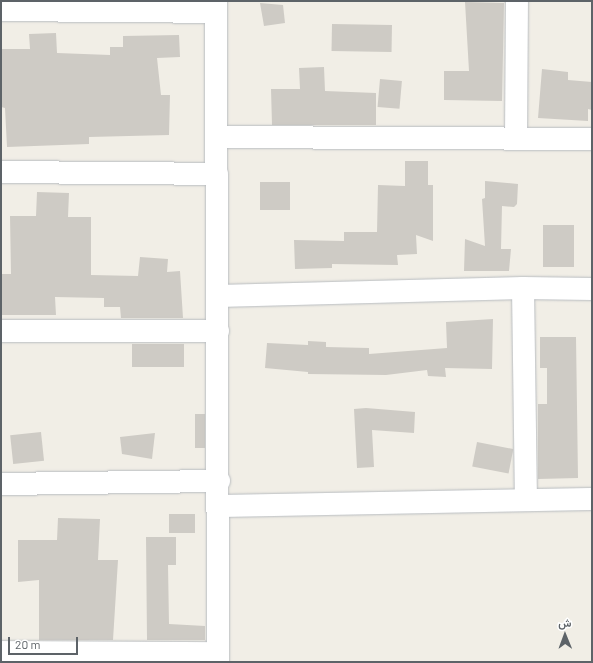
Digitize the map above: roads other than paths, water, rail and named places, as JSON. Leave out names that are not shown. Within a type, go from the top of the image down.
[{"type":"street","points":[[516,139],[517,1]]},
{"type":"street","points":[[1,10],[216,6],[219,481],[218,657],[1,652]]},
{"type":"street","points":[[217,137],[592,139]]},
{"type":"street","points":[[1,172],[217,174]]},
{"type":"street","points":[[218,296],[523,288],[592,289]]},
{"type":"street","points":[[523,288],[526,499]]},
{"type":"street","points":[[1,331],[218,331]]},
{"type":"street","points":[[1,484],[219,481]]},
{"type":"street","points":[[219,506],[526,499],[592,499]]}]
